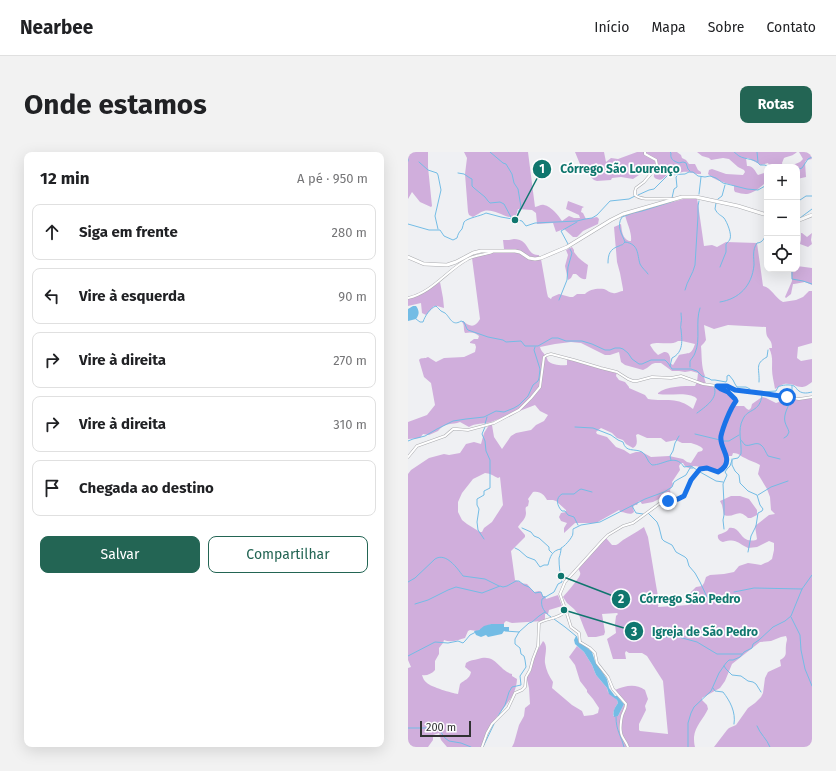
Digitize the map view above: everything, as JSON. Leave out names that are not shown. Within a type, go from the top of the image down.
[{"type":"main road","points":[[408,257],[424,264],[447,265],[456,262],[473,252],[515,251],[520,252],[529,258],[541,258],[567,247],[617,217],[687,196],[745,208],[764,214]]},
{"type":"main road","points":[[800,220],[812,215]]},
{"type":"street","points":[[644,152],[656,160],[656,165],[655,169],[644,182],[636,188],[635,195],[646,198],[675,199]]},
{"type":"street","points":[[408,298],[425,292],[468,259],[493,251]]},
{"type":"street","points":[[408,457],[417,446],[445,436],[453,429],[468,430],[494,423],[519,410],[540,387],[544,359],[547,355],[558,356],[617,372],[633,381],[652,377],[671,378],[679,376],[703,384],[727,386],[735,390],[799,399],[812,397]]},
{"type":"street","points":[[628,747],[621,732],[622,716],[626,708],[626,704],[613,689],[608,677],[597,663],[595,653],[580,642],[579,633],[571,627],[560,594],[563,586],[573,573],[604,538],[633,523],[659,504],[685,495],[691,480],[700,469],[707,468],[718,472],[722,470],[726,464],[727,458],[722,445],[721,436],[726,421],[736,401],[728,392],[717,386]]},
{"type":"street","points":[[482,747],[492,724],[508,708],[516,693],[525,688],[527,675],[538,646],[539,623],[541,621],[552,619],[564,614],[566,611]]},
{"type":"shaded area","points":[[408,152],[428,152],[431,207],[420,202],[412,192],[408,199]]},
{"type":"shaded area","points":[[464,152],[528,152],[535,207],[542,205],[549,207],[562,221],[569,216],[580,218],[579,215],[566,209],[568,201],[584,207],[582,208],[581,212],[586,219],[597,217],[599,219],[598,224],[583,231],[577,237],[573,237],[564,229],[556,232],[553,223],[537,224],[536,213],[532,210],[518,209],[516,216],[509,217],[493,211],[484,211],[473,217],[469,215],[465,174],[467,158]]},
{"type":"shaded area","points":[[575,152],[604,152],[606,162],[611,158],[618,159],[637,152],[677,152],[689,164],[695,164],[701,174],[686,172],[676,174],[670,171],[664,178],[659,180],[654,177],[656,168],[645,171],[633,179],[621,177],[612,178],[611,180],[597,181],[582,169]]},
{"type":"shaded area","points":[[697,152],[797,152],[784,158],[782,164],[768,163],[761,165],[746,158],[747,166],[752,167],[758,175],[764,173],[764,184],[750,193],[745,194],[735,192],[734,186],[717,180],[708,174],[709,170],[712,169],[726,174],[743,175],[745,172],[744,170],[729,159],[723,158],[711,160]]},
{"type":"shaded area","points":[[799,152],[812,152],[812,159],[805,162],[806,177],[800,178],[800,164],[795,164],[803,159]]},
{"type":"shaded area","points":[[687,198],[697,199],[704,246],[712,245],[717,247],[726,242],[757,243],[763,286],[769,289],[783,302],[796,300],[803,297],[809,291],[812,291],[812,343],[798,347],[797,358],[801,361],[812,359],[812,382],[804,387],[784,384],[775,389],[772,374],[772,356],[769,348],[772,348],[772,346],[767,335],[766,327],[728,325],[714,329],[704,325],[706,340],[701,346],[702,365],[706,384],[715,385],[721,389],[727,390],[737,399],[736,406],[744,406],[749,410],[752,404],[762,397],[776,403],[779,402],[779,398],[781,397],[812,398],[812,747],[714,747],[727,730],[736,725],[748,708],[761,697],[765,678],[768,672],[781,666],[780,660],[786,654],[786,636],[771,641],[760,642],[732,664],[725,681],[720,688],[702,698],[708,709],[695,733],[695,747],[512,747],[519,725],[524,716],[525,708],[530,704],[527,676],[530,672],[533,658],[543,641],[546,646],[545,666],[553,682],[552,688],[572,705],[582,711],[584,716],[598,713],[599,708],[580,681],[575,665],[569,657],[577,646],[584,652],[596,675],[607,688],[608,692],[617,700],[618,703],[614,709],[613,716],[618,716],[624,704],[617,696],[615,690],[626,686],[638,686],[645,690],[648,699],[645,706],[646,710],[639,724],[639,730],[668,734],[663,681],[647,656],[642,653],[629,653],[626,651],[626,659],[613,659],[607,639],[616,633],[615,624],[616,616],[618,614],[602,614],[605,632],[604,635],[588,637],[579,615],[563,597],[580,575],[578,568],[606,538],[612,545],[616,545],[644,527],[648,537],[659,602],[658,607],[688,605],[688,595],[696,587],[702,586],[706,577],[710,575],[734,572],[739,566],[748,563],[761,565],[772,559],[774,543],[769,541],[757,547],[748,548],[734,541],[723,542],[718,538],[718,535],[729,528],[733,528],[746,540],[756,540],[755,526],[769,515],[775,514],[771,510],[770,497],[767,489],[758,474],[760,465],[733,453],[732,456],[729,456],[726,468],[719,472],[698,466],[688,468],[681,463],[679,466],[680,470],[672,482],[673,484],[670,490],[671,495],[653,502],[642,504],[639,501],[637,505],[633,507],[634,512],[631,514],[621,512],[619,510],[596,523],[575,523],[564,533],[564,528],[567,523],[561,521],[559,517],[561,513],[566,512],[566,510],[556,501],[547,500],[542,494],[533,492],[528,499],[529,501],[528,506],[526,507],[525,517],[518,527],[525,537],[511,551],[515,580],[527,584],[534,592],[541,592],[546,599],[558,595],[562,606],[549,610],[548,614],[545,614],[545,620],[543,621],[512,623],[506,621],[504,624],[491,624],[477,631],[470,630],[465,638],[452,641],[444,640],[439,648],[439,654],[435,661],[435,670],[432,673],[422,675],[424,680],[429,685],[458,694],[460,684],[468,678],[471,672],[465,667],[466,663],[489,658],[517,679],[516,686],[509,701],[495,720],[483,747],[447,747],[441,740],[439,733],[433,735],[433,740],[428,747],[408,747],[408,668],[411,667],[408,660],[408,474],[411,470],[429,458],[444,454],[449,455],[460,453],[466,444],[474,442],[481,444],[484,433],[489,425],[492,425],[494,437],[502,449],[511,436],[516,433],[531,430],[536,425],[544,421],[548,415],[540,411],[535,405],[491,422],[469,427],[460,422],[449,424],[429,435],[423,434],[420,438],[408,439],[408,422],[427,415],[435,405],[431,383],[424,377],[419,360],[428,357],[436,362],[444,358],[464,357],[475,352],[475,344],[470,342],[474,339],[478,339],[479,336],[469,332],[465,333],[462,322],[463,321],[472,326],[480,319],[472,258],[491,253],[520,253],[528,258],[541,259],[548,297],[551,299],[559,294],[573,297],[577,294],[585,294],[596,289],[604,289],[611,293],[623,291],[617,262],[614,227],[621,224],[624,236],[627,240],[631,241],[630,231],[625,215]],"holes":[[[682,341],[695,344],[691,352],[679,355],[673,365],[670,363],[668,353],[664,352],[658,355],[650,345],[654,343]],[[571,342],[581,343],[605,355],[619,352],[621,362],[625,365],[643,370],[652,364],[661,363],[672,371],[691,371],[698,373],[695,386],[670,388],[658,393],[695,397],[697,399],[693,409],[682,402],[648,399],[645,395],[629,388],[625,382],[619,380],[616,376],[617,371],[599,368],[568,357],[567,365],[552,363],[548,361],[540,347]],[[601,428],[612,433],[633,448],[635,447],[637,441],[636,435],[638,434],[647,438],[661,438],[666,442],[676,440],[682,443],[691,443],[703,449],[702,451],[698,452],[691,463],[683,459],[669,456],[651,457],[642,452],[630,454],[616,447],[607,437],[597,434],[596,432]],[[485,473],[498,478],[500,477],[503,505],[492,522],[484,528],[482,532],[462,520],[458,512],[458,502],[462,493],[473,479]]]},
{"type":"shaded area","points":[[801,233],[807,237],[812,233],[812,244],[808,247],[800,244]]},
{"type":"shaded area","points":[[514,239],[526,244],[532,253],[539,255],[539,257],[530,257],[517,250],[504,249],[503,240]]},
{"type":"shaded area","points":[[572,247],[577,256],[588,265],[586,279],[580,278],[576,274],[573,274],[568,280],[565,266],[568,255],[566,250]]},
{"type":"shaded area","points":[[800,266],[812,268],[812,285],[805,282],[793,284],[791,294],[786,298],[785,297],[792,281],[791,272],[800,272]]},
{"type":"shaded area","points":[[440,282],[444,308],[434,306],[426,315],[422,313],[421,303],[408,306],[408,299],[422,294]]},
{"type":"shaded area","points":[[731,496],[740,496],[749,499],[757,510],[757,515],[748,518],[741,513],[731,516],[724,515],[720,501]]},
{"type":"water","points":[[416,306],[419,312],[418,315],[416,319],[408,321],[408,309]]},
{"type":"water","points":[[491,624],[504,624],[504,627],[509,627],[509,631],[504,631],[502,634],[488,637],[486,635],[481,637],[476,635],[474,631]]},
{"type":"water","points":[[576,636],[579,643],[584,645],[592,652],[595,661],[607,679],[609,688],[624,704],[618,716],[614,717],[613,715],[618,703],[617,700],[609,694],[607,688],[596,675],[584,652],[575,644],[574,640]]},
{"type":"waterway","points":[[490,152],[506,164],[512,174],[514,183],[518,189],[521,207],[517,219]]},
{"type":"waterway","points":[[670,152],[672,160],[679,163],[686,163],[690,171]]},
{"type":"waterway","points":[[734,152],[739,156],[753,160],[760,165],[764,165]]},
{"type":"waterway","points":[[757,152],[758,162]]},
{"type":"waterway","points":[[800,169],[808,159],[812,157]]},
{"type":"waterway","points":[[419,162],[428,170],[437,173],[438,175],[441,190],[435,216],[438,229]]},
{"type":"waterway","points":[[638,195],[654,189],[668,175],[685,174],[689,172],[693,172],[698,176],[710,176],[723,183],[747,189],[758,190],[764,187]]},
{"type":"waterway","points":[[458,173],[464,174],[472,179],[472,186],[490,203],[500,202],[504,204],[512,219]]},
{"type":"waterway","points":[[672,198],[674,189],[677,187],[677,176]]},
{"type":"waterway","points":[[699,194],[701,177]]},
{"type":"waterway","points":[[718,199],[722,196],[725,185]]},
{"type":"waterway","points":[[408,224],[429,230],[440,230],[444,236],[453,240],[457,238],[464,222],[486,213],[522,221],[526,226],[535,223],[577,221],[592,218],[597,215],[610,201],[629,199],[635,196]]},
{"type":"waterway","points":[[800,200],[806,196],[812,196]]},
{"type":"waterway","points":[[625,242],[620,227],[620,220],[622,217],[674,201]]},
{"type":"waterway","points":[[685,290],[695,265],[699,201]]},
{"type":"waterway","points":[[716,203],[715,209],[717,213],[724,218],[730,234],[730,239],[726,244],[726,252],[720,267]]},
{"type":"waterway","points":[[800,218],[812,209]]},
{"type":"waterway","points":[[568,244],[561,231],[577,222]]},
{"type":"waterway","points":[[720,302],[739,295],[747,285],[753,272],[754,248],[757,243],[761,242],[765,236]]},
{"type":"waterway","points":[[608,263],[608,257],[612,250],[625,242],[630,243],[637,250],[640,264],[648,274]]},
{"type":"waterway","points":[[559,300],[567,280],[568,267],[572,253],[570,249]]},
{"type":"waterway","points":[[792,272],[792,279],[812,284]]},
{"type":"waterway","points":[[416,319],[423,322],[428,312],[436,306],[453,322],[464,322],[468,330],[506,342],[521,341],[525,346],[538,346],[552,338],[558,338],[566,341],[582,341],[605,350],[620,348],[628,353],[632,359],[639,364],[651,360],[665,360],[672,369],[691,369],[711,380],[726,382],[727,376],[729,375],[737,387],[746,387],[750,389]]},
{"type":"waterway","points":[[690,367],[690,361],[697,348],[700,308]]},
{"type":"waterway","points":[[670,366],[672,358],[679,352],[681,345],[681,313]]},
{"type":"waterway","points":[[408,441],[425,436],[453,421],[484,417],[496,411],[504,412],[519,405],[528,396],[533,385],[539,378],[540,369],[534,350],[535,347]]},
{"type":"waterway","points":[[759,382],[758,367],[760,362],[767,357],[768,350]]},
{"type":"waterway","points":[[762,392],[776,391],[778,387],[788,385],[794,386],[802,393],[812,392]]},
{"type":"waterway","points":[[792,386],[792,393]]},
{"type":"waterway","points":[[697,413],[707,405],[715,395],[714,387]]},
{"type":"waterway","points":[[733,459],[738,458],[741,454],[741,423],[745,416],[759,405],[762,395]]},
{"type":"waterway","points":[[784,438],[789,432],[785,423],[785,413],[791,399]]},
{"type":"waterway","points":[[485,424],[487,417]]},
{"type":"waterway","points":[[484,539],[478,530],[477,522],[479,509],[477,499],[484,495],[484,491],[490,488],[490,460],[482,434],[485,427]]},
{"type":"waterway","points":[[575,427],[593,428],[611,435],[623,442],[626,448],[642,452],[652,465],[673,460],[681,463],[684,467],[691,466],[697,470]]},
{"type":"waterway","points":[[695,434],[720,440]]},
{"type":"waterway","points":[[723,441],[729,441],[739,435]]},
{"type":"waterway","points":[[671,460],[670,456],[679,436]]},
{"type":"waterway","points":[[741,440],[745,445],[759,444],[763,447],[768,456],[780,459]]},
{"type":"waterway","points":[[732,459],[732,465],[739,475],[740,483],[748,491],[757,495],[763,509],[758,513],[756,526],[751,536],[748,552]]},
{"type":"waterway","points":[[724,529],[723,484],[727,475],[725,472],[730,466],[732,460]]},
{"type":"waterway","points":[[551,617],[544,610],[542,599],[554,592],[558,584],[562,582],[559,561],[561,548],[566,545],[573,535],[573,529],[581,525],[600,522],[645,499],[664,492],[672,487],[674,482],[686,475],[690,468],[693,468]]},
{"type":"waterway","points":[[700,472],[716,481],[723,482]]},
{"type":"waterway","points":[[758,495],[771,487],[788,481]]},
{"type":"waterway","points":[[578,525],[574,517],[568,515],[565,511],[560,509],[558,498],[562,494],[574,494],[581,489],[592,492]]},
{"type":"waterway","points":[[632,506],[636,513],[643,514]]},
{"type":"waterway","points":[[648,513],[657,522],[662,539],[672,545],[676,552],[687,559],[689,566],[695,573],[707,597]]},
{"type":"waterway","points":[[522,528],[539,538],[549,547],[549,550],[552,553]]},
{"type":"waterway","points":[[515,548],[527,557],[535,560],[540,567],[548,565],[553,552],[561,549]]},
{"type":"waterway","points":[[408,582],[415,578],[439,557],[447,559],[451,562],[463,576],[485,579],[499,586]]},
{"type":"waterway","points":[[688,747],[688,723],[694,707],[711,691],[719,673],[729,660],[740,657],[744,652],[752,648],[753,644],[773,627],[791,616],[802,589],[812,575]]},
{"type":"waterway","points":[[415,604],[428,600],[456,587],[482,593],[500,586],[507,586],[516,581],[519,581],[529,587],[535,593],[541,592],[543,597],[545,597]]},
{"type":"waterway","points":[[734,592],[754,588],[802,589]]},
{"type":"waterway","points":[[498,716],[505,705],[512,687],[521,685],[520,676],[526,667],[524,656],[521,654],[520,648],[515,644],[515,639],[519,632],[545,612]]},
{"type":"waterway","points":[[791,617],[800,635],[805,669],[812,686]]},
{"type":"waterway","points":[[554,619],[576,636]]},
{"type":"waterway","points":[[505,631],[519,632]]},
{"type":"waterway","points":[[408,656],[435,642],[448,643],[458,641],[463,643],[470,635],[476,632]]},
{"type":"waterway","points":[[666,637],[675,636],[697,642],[717,654],[742,654]]},
{"type":"waterway","points":[[724,666],[732,675],[741,676],[756,684],[761,692]]},
{"type":"waterway","points":[[713,688],[715,691],[723,692],[728,699],[733,711],[734,724]]},
{"type":"waterway","points":[[616,717],[616,722],[624,747]]},
{"type":"waterway","points":[[483,747],[494,724]]},
{"type":"waterway","points":[[757,726],[770,747]]},
{"type":"waterway","points":[[408,728],[438,729],[449,741],[461,743],[471,747]]},
{"type":"place","name":"Córrego São Lourenço","points":[[515,220]]},
{"type":"place","name":"Córrego São Pedro","points":[[561,576]]},
{"type":"place","name":"Igreja de São Pedro","points":[[564,610]]},
{"type":"route","points":[[668,501],[684,496],[691,480],[700,469],[707,468],[718,472],[722,470],[728,460],[723,449],[721,436],[736,401],[728,392],[717,386],[727,386],[735,390],[787,397]]}]
